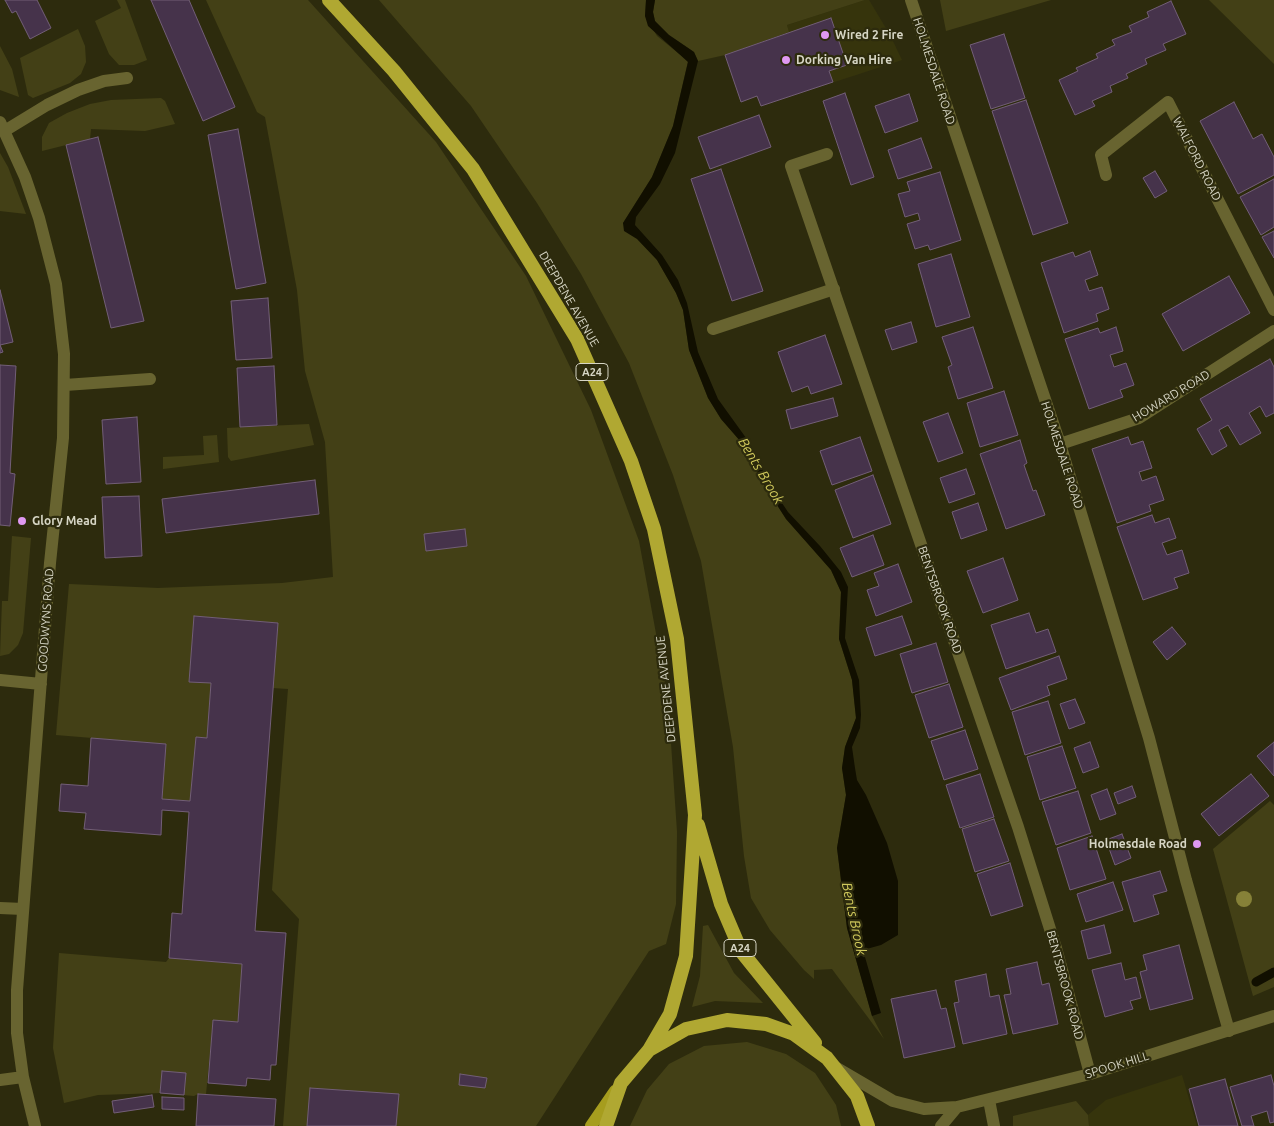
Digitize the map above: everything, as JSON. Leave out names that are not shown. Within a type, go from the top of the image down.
[{"type":"highway","name":"DEEPDENE AVENUE","points":[[329,0],[394,71],[473,169],[577,339],[631,461],[654,529],[677,639],[694,815],[686,956],[670,1014],[649,1050]]},
{"type":"highway","name":"DEEPDENE AVENUE","points":[[694,815],[722,904],[741,951],[857,1096],[868,1126]]},
{"type":"highway","points":[[606,1126],[621,1083],[649,1050],[686,1029],[728,1020],[766,1024],[794,1034],[831,1062]]},
{"type":"main road","points":[[591,1126],[621,1083]]},
{"type":"street","name":"HOLMESDALE ROAD","points":[[911,0],[1060,444],[1149,738],[1186,880],[1229,1030]]},
{"type":"street","points":[[3,126],[78,90],[104,81],[127,78]]},
{"type":"street","name":"WALFORD ROAD","points":[[1106,175],[1101,155],[1168,102],[1274,310]]},
{"type":"street","name":"GOODWYNS ROAD","points":[[3,126],[39,218],[56,284],[64,354],[65,385],[63,438],[23,909],[17,1033],[23,1077],[35,1126]]},
{"type":"street","name":"BENTSBROOK ROAD","points":[[827,154],[791,166],[1018,827],[1056,948],[1090,1074]]},
{"type":"street","points":[[713,329],[834,289]]},
{"type":"street","name":"HOWARD ROAD","points":[[1060,444],[1139,418],[1274,331]]},
{"type":"street","points":[[65,385],[150,379]]},
{"type":"street","points":[[0,680],[41,684]]},
{"type":"street","points":[[0,908],[23,909]]},
{"type":"street","name":"SPOOK HILL","points":[[831,1062],[893,1101],[924,1109],[957,1107],[1090,1074],[1274,1016]]},
{"type":"street","points":[[0,1080],[23,1077]]},
{"type":"street","points":[[989,1100],[994,1126]]},
{"type":"street","points":[[941,1126],[957,1107]]},
{"type":"shaded area","points":[[117,0],[125,0],[147,60],[134,65],[119,65],[109,54],[95,21],[121,8]]},
{"type":"shaded area","points":[[206,0],[308,0],[436,142],[526,276],[591,410],[639,541],[668,699],[677,832],[676,904],[666,944],[649,951],[536,1126],[283,1126],[299,919],[272,890],[288,689],[273,688],[278,623],[194,616],[189,681],[211,683],[207,738],[196,738],[190,801],[162,799],[166,744],[56,735],[69,584],[158,588],[282,583],[333,577],[325,442],[305,371],[297,290],[265,117],[257,112]]},
{"type":"shaded area","points":[[379,0],[646,0],[645,16],[657,36],[688,61],[673,126],[652,177],[623,223],[657,260],[676,293],[683,310],[689,350],[708,398],[721,419],[741,442],[761,480],[786,519],[831,570],[841,592],[839,639],[852,680],[856,718],[845,747],[842,768],[846,795],[837,848],[847,928],[872,1016],[884,1039],[832,969],[814,970],[814,979],[804,970],[770,930],[751,898],[744,856],[733,747],[701,561],[673,475],[629,363],[581,274],[537,203],[471,106]]},
{"type":"shaded area","points":[[655,0],[865,0],[787,25],[789,32],[725,55],[698,61],[694,52],[669,35],[655,21],[653,12]]},
{"type":"shaded area","name":"Dorking Van Hire","points":[[869,0],[890,35],[902,60],[761,106],[757,96],[741,102],[725,55],[789,33],[787,25]]},
{"type":"shaded area","points":[[940,0],[1051,0],[946,31]]},
{"type":"shaded area","points":[[1209,0],[1274,0],[1274,64]]},
{"type":"shaded area","points":[[78,29],[85,46],[86,62],[81,74],[70,83],[33,98],[28,95],[20,58]]},
{"type":"shaded area","points":[[0,46],[12,69],[19,97],[0,90]]},
{"type":"shaded area","points":[[161,98],[165,101],[175,124],[145,131],[91,129],[90,139],[42,151],[42,137],[49,123],[67,113],[90,104],[111,100]]},
{"type":"shaded area","points":[[0,153],[8,167],[26,214],[0,211]]},
{"type":"shaded area","points":[[309,424],[314,445],[231,461],[228,457],[227,428]]},
{"type":"shaded area","points":[[217,435],[219,462],[163,469],[163,457],[204,455],[203,436]]},
{"type":"shaded area","points":[[12,536],[31,538],[23,633],[18,645],[9,654],[0,656],[2,601],[8,601]]},
{"type":"shaded area","points":[[1270,801],[1274,805],[1274,987],[1253,996],[1213,849]]},
{"type":"shaded area","points":[[708,925],[734,973],[763,1003],[715,1001],[692,1007],[700,976],[703,926]]},
{"type":"shaded area","points":[[59,953],[166,962],[169,958],[242,964],[238,1022],[213,1021],[206,1094],[194,1096],[160,1093],[98,1095],[64,1103],[53,1048]]},
{"type":"shaded area","points":[[747,1042],[786,1054],[815,1073],[836,1105],[841,1126],[630,1126],[647,1090],[669,1064],[704,1046]]},
{"type":"shaded area","points":[[1182,1075],[1197,1126],[1089,1126],[1088,1115],[1106,1100]]},
{"type":"shaded area","points":[[1076,1101],[1088,1115],[1089,1126],[1013,1126],[1013,1116]]},
{"type":"water","name":"Bents Brook","points":[[646,0],[655,0],[653,12],[655,21],[669,35],[694,52],[698,61],[675,153],[660,184],[636,217],[635,225],[662,255],[678,280],[687,303],[698,352],[718,399],[749,442],[770,485],[788,512],[841,572],[848,587],[845,638],[859,680],[861,715],[860,728],[852,747],[857,780],[866,795],[887,843],[898,881],[898,935],[881,945],[863,950],[881,1013],[872,1016],[847,928],[837,848],[846,795],[842,768],[845,747],[856,718],[852,680],[839,639],[841,592],[831,570],[786,519],[761,480],[741,442],[721,419],[708,398],[689,350],[683,310],[676,293],[657,260],[637,239],[624,231],[623,223],[652,177],[673,126],[688,62],[648,26],[645,16]]},
{"type":"building","points":[[5,0],[37,0],[51,28],[30,39],[16,11],[12,13]]},
{"type":"building","points":[[151,0],[189,0],[235,107],[203,121]]},
{"type":"building","points":[[1171,1],[1186,34],[1163,44],[1166,50],[1145,59],[1147,64],[1126,74],[1128,78],[1110,86],[1112,92],[1092,101],[1095,106],[1075,115],[1059,80],[1078,71],[1076,68],[1098,58],[1096,54],[1115,45],[1112,40],[1132,32],[1129,26],[1149,17],[1147,12]]},
{"type":"building","name":"Dorking Van Hire","points":[[831,18],[847,65],[829,71],[833,82],[761,106],[757,96],[741,102],[725,55]]},
{"type":"building","points":[[1004,34],[1025,98],[991,109],[970,45]]},
{"type":"building","points":[[845,93],[874,177],[851,185],[823,101]]},
{"type":"building","points":[[909,94],[918,121],[885,133],[875,106]]},
{"type":"building","points":[[1026,100],[1068,223],[1033,235],[992,111]]},
{"type":"building","points":[[1234,102],[1253,139],[1262,134],[1274,157],[1274,175],[1238,194],[1200,121]]},
{"type":"building","points":[[759,115],[771,147],[710,169],[698,137]]},
{"type":"building","points":[[238,129],[266,283],[236,289],[208,135]]},
{"type":"building","points":[[98,137],[144,321],[111,328],[66,145]]},
{"type":"building","points":[[921,138],[932,168],[898,179],[888,150]]},
{"type":"building","points":[[721,169],[763,291],[732,301],[691,179]]},
{"type":"building","points":[[1155,171],[1167,191],[1155,198],[1143,178]]},
{"type":"building","points":[[940,172],[961,240],[930,250],[928,245],[915,249],[907,224],[920,220],[918,213],[905,217],[898,194],[910,191],[907,182]]},
{"type":"building","points":[[1274,179],[1274,227],[1261,235],[1240,197]]},
{"type":"building","points":[[1274,231],[1274,258],[1262,237]]},
{"type":"building","points":[[1090,251],[1098,275],[1085,280],[1089,291],[1102,287],[1109,309],[1096,314],[1098,321],[1064,333],[1041,263],[1073,252],[1075,257]]},
{"type":"building","points":[[951,254],[970,317],[936,327],[918,264]]},
{"type":"building","points":[[1229,276],[1250,313],[1183,351],[1162,314]]},
{"type":"building","points":[[0,290],[13,342],[0,345]]},
{"type":"building","points":[[268,298],[272,358],[236,360],[231,301]]},
{"type":"building","points":[[911,322],[917,342],[892,350],[885,330]]},
{"type":"building","points":[[973,327],[993,388],[958,399],[948,367],[952,365],[942,337]]},
{"type":"building","points":[[1116,327],[1123,351],[1110,355],[1114,367],[1126,363],[1134,385],[1120,390],[1123,397],[1089,409],[1065,339],[1098,328],[1100,333]]},
{"type":"building","points":[[825,335],[842,384],[811,394],[808,386],[792,392],[778,352]]},
{"type":"building","points":[[1270,359],[1274,367],[1274,413],[1266,417],[1260,406],[1249,413],[1261,433],[1240,445],[1228,425],[1219,430],[1227,446],[1212,455],[1197,429],[1212,420],[1200,399]]},
{"type":"building","points":[[0,365],[16,366],[10,473],[15,474],[10,526],[0,525]]},
{"type":"building","points":[[274,366],[277,425],[240,427],[237,368]]},
{"type":"building","points":[[1004,391],[1018,435],[980,447],[967,403]]},
{"type":"building","points":[[833,398],[838,416],[791,429],[786,410]]},
{"type":"building","points":[[948,413],[963,453],[938,462],[923,422]]},
{"type":"building","points":[[137,417],[141,482],[106,484],[102,420]]},
{"type":"building","points":[[860,437],[872,471],[832,485],[820,451]]},
{"type":"building","points":[[1128,437],[1131,445],[1143,441],[1152,468],[1139,472],[1142,481],[1156,476],[1164,500],[1149,505],[1151,511],[1117,523],[1092,449]]},
{"type":"building","points":[[1020,440],[1027,463],[1024,465],[1033,491],[1036,490],[1045,515],[1006,529],[980,454]]},
{"type":"building","points":[[966,469],[975,494],[949,503],[940,478]]},
{"type":"building","points":[[873,475],[891,524],[853,538],[835,490]]},
{"type":"building","points":[[315,480],[319,514],[166,533],[162,499]]},
{"type":"building","points":[[139,496],[142,556],[105,558],[102,497]]},
{"type":"building","points":[[978,503],[987,530],[961,539],[952,512]]},
{"type":"building","points":[[1152,515],[1155,523],[1169,518],[1176,538],[1162,543],[1167,555],[1182,550],[1189,573],[1174,578],[1178,588],[1143,600],[1117,527]]},
{"type":"building","points":[[465,529],[467,546],[426,551],[424,534]]},
{"type":"building","points":[[873,535],[884,565],[852,577],[840,548]]},
{"type":"building","points":[[1003,558],[1018,600],[983,613],[967,571]]},
{"type":"building","points":[[898,564],[912,602],[876,616],[867,590],[879,586],[874,573]]},
{"type":"building","points":[[1029,613],[1036,633],[1048,629],[1056,652],[1006,669],[991,625]]},
{"type":"building","points":[[194,616],[278,623],[255,931],[286,933],[276,1065],[271,1065],[270,1080],[247,1078],[246,1086],[208,1083],[213,1020],[238,1022],[242,964],[169,958],[172,913],[182,914],[189,812],[162,810],[161,835],[84,829],[86,813],[59,811],[61,784],[88,786],[91,738],[166,744],[162,799],[190,801],[196,737],[207,738],[211,683],[189,682]]},
{"type":"building","points":[[902,616],[912,644],[875,656],[866,628]]},
{"type":"building","points":[[1172,627],[1186,644],[1167,660],[1153,642]]},
{"type":"building","points":[[936,643],[948,682],[912,693],[900,654]]},
{"type":"building","points":[[1059,656],[1067,679],[1047,686],[1050,695],[1011,710],[999,678]]},
{"type":"building","points":[[949,684],[963,727],[929,738],[915,695]]},
{"type":"building","points":[[1075,699],[1085,723],[1069,729],[1060,704]]},
{"type":"building","points":[[1048,701],[1061,743],[1025,755],[1012,712]]},
{"type":"building","points":[[965,730],[978,769],[944,780],[931,741]]},
{"type":"building","points":[[1090,742],[1099,767],[1083,773],[1074,748]]},
{"type":"building","points":[[1274,742],[1274,776],[1257,756]]},
{"type":"building","points":[[1062,746],[1076,788],[1040,800],[1027,757]]},
{"type":"building","points":[[980,774],[994,817],[960,828],[946,785]]},
{"type":"building","points":[[1251,774],[1269,796],[1219,836],[1201,814]]},
{"type":"building","points":[[1132,786],[1136,797],[1118,804],[1114,793]]},
{"type":"building","points":[[1107,789],[1116,814],[1100,820],[1091,795]]},
{"type":"building","points":[[1078,791],[1091,833],[1056,845],[1042,802]]},
{"type":"building","points":[[994,819],[1009,861],[975,872],[962,829]]},
{"type":"building","points":[[1122,834],[1131,858],[1115,865],[1106,840]]},
{"type":"building","points":[[1092,836],[1106,879],[1070,890],[1057,848]]},
{"type":"building","points":[[1010,863],[1023,906],[991,916],[977,874]]},
{"type":"building","points":[[1160,871],[1167,891],[1153,895],[1159,914],[1134,922],[1122,882]]},
{"type":"building","points":[[1113,882],[1123,910],[1086,922],[1077,894]]},
{"type":"building","points":[[1104,925],[1111,953],[1088,959],[1081,931]]},
{"type":"building","points":[[1179,945],[1193,999],[1150,1010],[1140,972],[1147,970],[1143,955]]},
{"type":"building","points":[[1037,962],[1042,985],[1049,983],[1058,1024],[1013,1034],[1004,995],[1011,994],[1006,969]]},
{"type":"building","points":[[1121,963],[1125,980],[1136,977],[1141,998],[1130,1001],[1133,1009],[1105,1017],[1092,970]]},
{"type":"building","points":[[986,974],[990,997],[999,995],[1007,1034],[963,1044],[954,1003],[959,1002],[955,981]]},
{"type":"building","points":[[936,990],[941,1009],[946,1008],[955,1047],[904,1058],[891,999]]},
{"type":"building","points":[[162,1071],[186,1073],[184,1095],[160,1093]]},
{"type":"building","points":[[460,1074],[487,1078],[485,1088],[459,1085]]},
{"type":"building","points":[[1271,1075],[1274,1086],[1274,1122],[1270,1123],[1267,1111],[1251,1116],[1254,1126],[1242,1126],[1230,1087]]},
{"type":"building","points":[[1225,1079],[1238,1126],[1199,1126],[1189,1089]]},
{"type":"building","points":[[310,1088],[399,1094],[396,1126],[307,1126]]},
{"type":"building","points":[[198,1094],[276,1099],[274,1126],[196,1126]]},
{"type":"building","points":[[152,1095],[154,1107],[114,1113],[112,1101]]},
{"type":"building","points":[[162,1097],[184,1098],[184,1110],[162,1109]]},
{"type":"waterway","points":[[1256,982],[1274,972]]},
{"type":"place","name":"Wired 2 Fire","points":[[825,35]]},
{"type":"place","name":"Dorking Van Hire","points":[[786,60]]},
{"type":"place","name":"Glory Mead","points":[[22,521]]},
{"type":"place","name":"Holmesdale Road","points":[[1197,844]]}]
